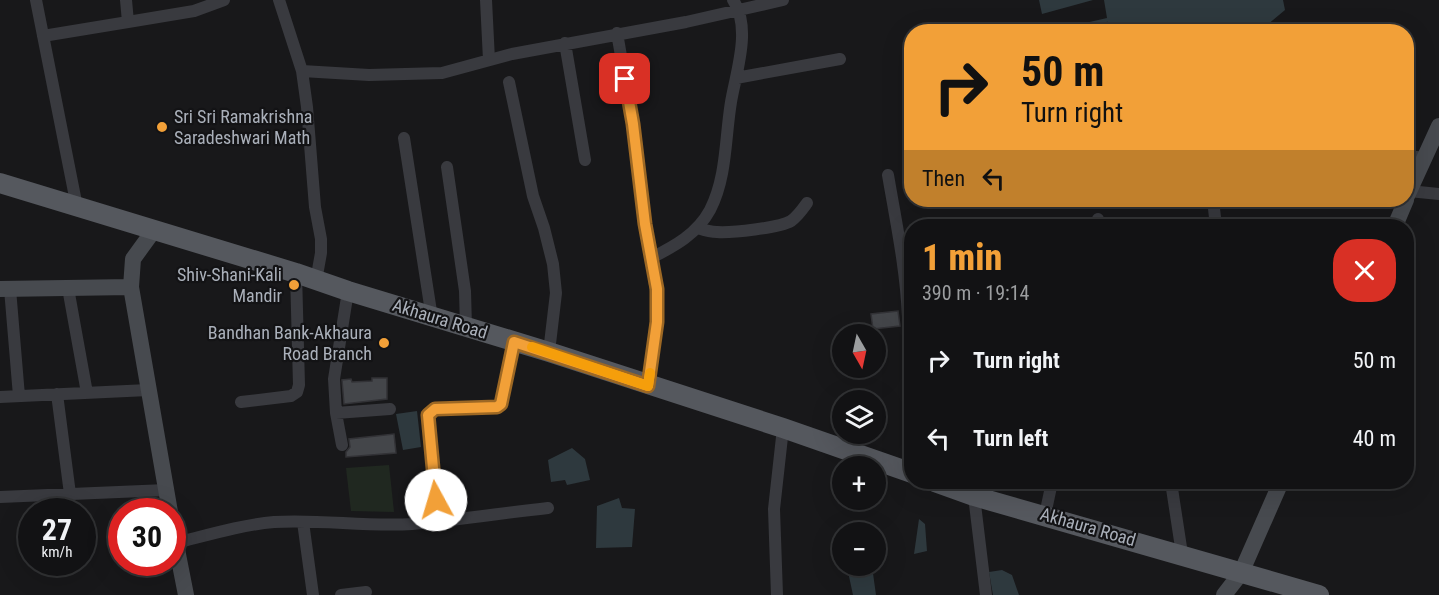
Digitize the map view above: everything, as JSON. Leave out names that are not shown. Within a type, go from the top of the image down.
[{"type":"main road","name":"Akhaura Road","points":[[0,183],[296,273],[432,318],[549,352],[904,470]]},
{"type":"main road","name":"Akhaura Road","points":[[954,489],[1319,595]]},
{"type":"street","points":[[36,0],[77,207]]},
{"type":"street","points":[[126,0],[128,22]]},
{"type":"street","points":[[43,36],[194,11],[224,0]]},
{"type":"street","points":[[279,0],[302,71],[309,124],[315,207],[321,239],[316,281]]},
{"type":"street","points":[[486,0],[489,60]]},
{"type":"street","points":[[302,71],[369,75],[442,73],[489,60],[736,5],[783,0]]},
{"type":"street","points":[[651,258],[698,228],[711,208],[719,185],[725,159],[731,102],[740,54],[736,5]]},
{"type":"street","points":[[618,33],[658,305],[648,386]]},
{"type":"street","points":[[565,43],[585,160]]},
{"type":"street","points":[[736,78],[840,59]]},
{"type":"street","points":[[509,82],[533,196],[544,228],[554,270],[556,293],[549,352]]},
{"type":"street","points":[[1414,181],[1437,136]]},
{"type":"street","points":[[404,138],[432,318]]},
{"type":"street","points":[[1414,157],[1425,158]]},
{"type":"street","points":[[447,167],[465,291],[466,327]]},
{"type":"street","points":[[888,175],[904,282]]},
{"type":"street","points":[[1414,196],[1439,194]]},
{"type":"street","points":[[698,228],[726,232],[776,226],[792,220],[807,203]]},
{"type":"street","points":[[154,230],[133,259],[131,287],[167,498]]},
{"type":"street","points":[[241,402],[291,396],[297,392],[299,385],[296,273]]},
{"type":"street","points":[[19,396],[5,289],[131,287]]},
{"type":"street","points":[[68,288],[87,393]]},
{"type":"street","points":[[342,446],[336,413],[335,365],[348,291]]},
{"type":"street","points":[[438,520],[428,415],[435,409],[497,407],[501,404],[514,342]]},
{"type":"street","points":[[0,397],[148,390]]},
{"type":"street","points":[[57,394],[70,494]]},
{"type":"street","points":[[336,413],[390,409]]},
{"type":"street","points":[[777,595],[774,509],[783,428]]},
{"type":"street","points":[[1045,515],[1051,489]]},
{"type":"street","points":[[1173,489],[1182,554]]},
{"type":"street","points":[[1224,595],[1241,573],[1278,489]]},
{"type":"street","points":[[0,496],[166,490]]},
{"type":"street","points":[[974,496],[986,595]]},
{"type":"street","points":[[186,540],[239,527],[273,522],[377,525],[548,508]]},
{"type":"street","points":[[303,522],[313,595]]},
{"type":"street","points":[[182,576],[186,595]]},
{"type":"street","points":[[341,595],[366,592]]},
{"type":"shaded area","points":[[1039,0],[1093,0],[1042,14]]},
{"type":"shaded area","points":[[1104,0],[1283,0],[1285,10],[1268,24],[1108,24],[1107,21],[1107,24],[1081,24],[1107,18]]},
{"type":"shaded area","points":[[417,411],[421,447],[403,450],[396,414]]},
{"type":"shaded area","points":[[572,448],[585,459],[590,480],[567,485],[565,480],[551,482],[548,460]]},
{"type":"shaded area","points":[[389,465],[394,512],[351,511],[346,468]]},
{"type":"shaded area","points":[[619,498],[622,508],[635,509],[632,547],[596,548],[597,506]]},
{"type":"shaded area","points":[[919,519],[925,524],[927,551],[914,554]]},
{"type":"shaded area","points":[[1002,570],[1012,575],[1019,595],[993,595],[989,572]]},
{"type":"shaded area","points":[[849,576],[873,576],[876,595],[853,595]]},
{"type":"building","points":[[898,311],[900,326],[886,328],[886,324],[872,324],[871,314]]},
{"type":"building","points":[[372,378],[387,378],[387,399],[344,404],[342,380],[372,381]]},
{"type":"building","points":[[394,434],[396,453],[346,457],[346,452],[350,447],[349,439]]},
{"type":"slow traffic","points":[[532,347],[648,386],[650,373]]},
{"type":"place","name":"Sri Sri Ramakrishna Saradeshwari Math","points":[[162,127]]},
{"type":"place","name":"Shiv-Shani-Kali Mandir","points":[[294,285]]},
{"type":"place","name":"Bandhan Bank-Akhaura Road Branch","points":[[384,343]]},
{"type":"route","points":[[436,500],[428,415],[435,409],[497,407],[501,404],[514,342],[648,386],[657,322],[657,289],[637,174],[633,124],[625,79]]}]
